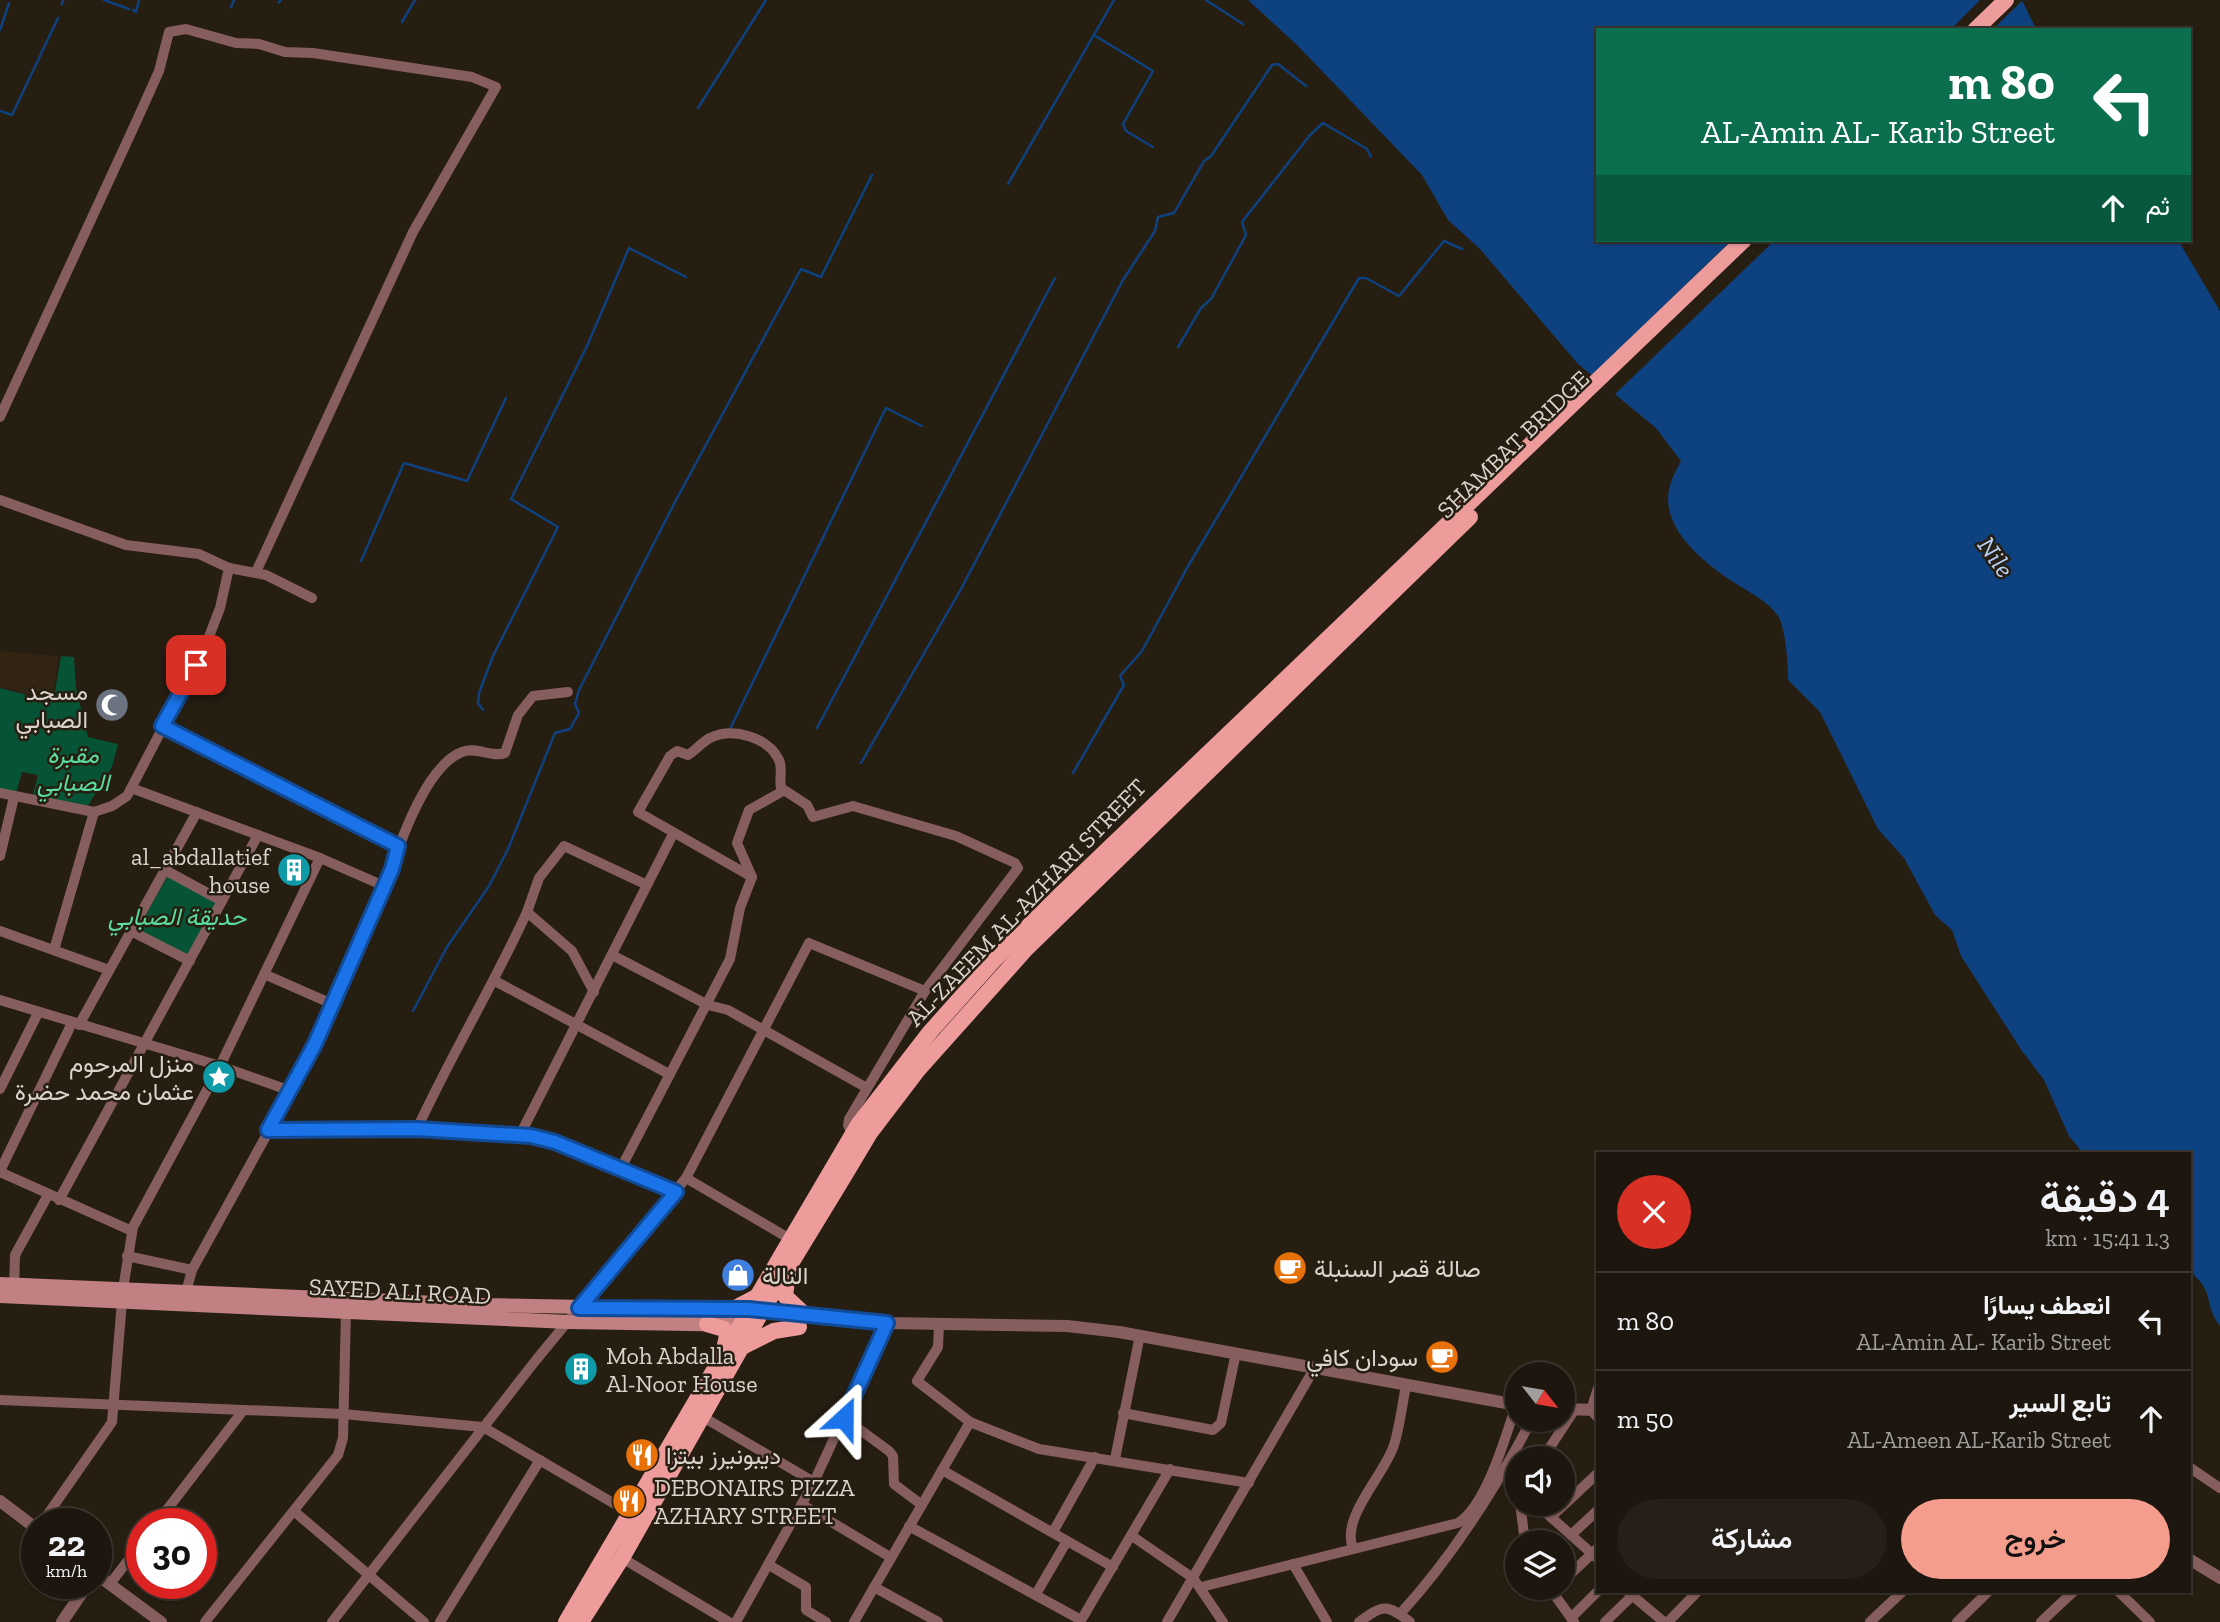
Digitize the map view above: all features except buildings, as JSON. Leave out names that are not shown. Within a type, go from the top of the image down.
[{"type":"main road","points":[[1964,28],[1992,0]]},
{"type":"main road","points":[[1977,28],[2006,0]]},
{"type":"main road","name":"SHAMBAT BRIDGE","points":[[1296,676],[1742,242]]},
{"type":"main road","name":"SHAMBAT BRIDGE","points":[[1296,676],[1755,242]]},
{"type":"main road","name":"AL-ZAEEM AL-AZHARI STREET","points":[[581,1622],[622,1558],[742,1347],[760,1293],[790,1239],[852,1134],[905,1060],[995,959],[1296,676]]},
{"type":"main road","name":"AL-ZAEEM AL-AZHARI STREET","points":[[566,1622],[632,1514],[724,1351],[793,1260],[870,1133],[918,1070],[1026,948],[1296,676]]},
{"type":"main road","points":[[742,1347],[767,1333],[800,1320],[785,1296],[793,1260]]},
{"type":"main road","name":"SAYED ALI ROAD","points":[[7,1290],[568,1322],[707,1324],[751,1317]]},
{"type":"main road","name":"SAYED ALI ROAD","points":[[122,1295],[186,1292],[579,1308],[732,1310],[751,1317]]},
{"type":"main road","points":[[732,1310],[760,1293]]},
{"type":"main road","points":[[707,1324],[724,1329],[727,1335],[724,1351]]},
{"type":"street","points":[[0,417],[138,120],[159,71],[169,32],[186,29],[236,43],[259,44],[285,52],[313,53],[472,77],[496,87],[413,232],[256,572]]},
{"type":"street","points":[[0,500],[127,545],[165,552],[199,554],[229,568],[256,572],[313,598]]},
{"type":"street","points":[[0,793],[94,812],[121,802],[134,789],[162,726],[205,646],[220,608],[229,568]]},
{"type":"street","points":[[186,1292],[192,1270],[315,1044],[330,1003],[384,886],[398,846],[427,787],[449,761],[471,750],[502,756],[526,702],[543,693],[568,692]]},
{"type":"street","points":[[162,726],[398,846]]},
{"type":"street","points":[[752,877],[638,812],[670,756],[677,751],[688,755],[714,736],[737,733],[748,736],[764,743],[775,754],[781,764],[779,785],[783,791],[807,805],[813,817],[853,806],[956,836],[1015,863],[1016,872],[925,991],[849,1119],[848,1125],[852,1134]]},
{"type":"street","points":[[134,789],[320,858],[384,886]]},
{"type":"street","points":[[620,1170],[730,959],[740,908],[752,877],[737,843],[749,810],[783,791]]},
{"type":"street","points":[[0,856],[14,797]]},
{"type":"street","points":[[54,950],[94,812]]},
{"type":"street","points":[[132,1231],[0,1171],[75,1024],[109,970],[197,812]]},
{"type":"street","points":[[520,1135],[594,992],[645,884],[673,834]]},
{"type":"street","points":[[59,1200],[258,835]]},
{"type":"street","points":[[417,1129],[450,1058],[495,981],[527,912],[539,878],[564,846],[645,884]]},
{"type":"street","points":[[52,1508],[113,1422],[122,1295],[132,1231],[220,1066],[320,858]]},
{"type":"street","points":[[164,870],[222,901]]},
{"type":"street","points":[[527,912],[572,951],[594,992]]},
{"type":"street","points":[[131,931],[190,961]]},
{"type":"street","points":[[0,932],[109,970]]},
{"type":"street","points":[[332,1622],[483,1427],[686,1178],[809,943],[925,991]]},
{"type":"street","points":[[612,955],[708,1005],[728,1010],[764,1033],[867,1088]]},
{"type":"street","points":[[264,974],[330,1003]]},
{"type":"street","points":[[495,981],[669,1074]]},
{"type":"street","points":[[0,999],[38,1013],[220,1066],[290,1091]]},
{"type":"street","points":[[0,1089],[38,1013]]},
{"type":"street","points":[[268,1130],[417,1129],[520,1135],[555,1142],[676,1192]]},
{"type":"street","points":[[686,1178],[790,1239]]},
{"type":"street","points":[[7,1290],[15,1255],[48,1195]]},
{"type":"street","points":[[127,1256],[192,1270]]},
{"type":"street","points":[[205,1622],[338,1455],[343,1438],[346,1310]]},
{"type":"street","name":"SAYED ALI ROAD","points":[[751,1317],[800,1320]]},
{"type":"street","points":[[800,1320],[1068,1326],[1140,1335],[1505,1403]]},
{"type":"street","points":[[736,1622],[803,1505],[887,1323]]},
{"type":"street","points":[[939,1324],[938,1347],[917,1381],[970,1422],[1039,1448],[1249,1483]]},
{"type":"street","points":[[1115,1459],[1140,1335]]},
{"type":"street","points":[[1123,1413],[1213,1430],[1221,1423],[1236,1353]]},
{"type":"street","points":[[1167,1622],[1197,1583],[1249,1483],[1314,1369]]},
{"type":"street","points":[[1353,1548],[1350,1540],[1353,1521],[1394,1446],[1406,1386]]},
{"type":"street","points":[[0,1400],[242,1412],[343,1414],[483,1427],[632,1514]]},
{"type":"street","points":[[1575,1410],[1595,1412]]},
{"type":"street","points":[[168,1508],[242,1412]]},
{"type":"street","points":[[703,1417],[814,1482]]},
{"type":"street","points":[[844,1418],[889,1451],[893,1456],[894,1484],[922,1505]]},
{"type":"street","points":[[854,1622],[970,1422]]},
{"type":"street","points":[[1197,1583],[1293,1564],[1464,1519],[1497,1464],[1508,1432]]},
{"type":"street","points":[[1401,1614],[1439,1572],[1472,1523],[1524,1432]]},
{"type":"street","points":[[1053,1532],[1095,1457]]},
{"type":"street","points":[[440,1622],[540,1460]]},
{"type":"street","points":[[2191,1468],[2220,1488]]},
{"type":"street","points":[[909,1526],[1036,1594],[1080,1621],[1170,1469]]},
{"type":"street","points":[[942,1470],[1114,1567]]},
{"type":"street","points":[[1566,1530],[1551,1517],[1596,1475]]},
{"type":"street","points":[[0,1501],[21,1517]]},
{"type":"street","points":[[803,1505],[890,1557]]},
{"type":"street","points":[[295,1512],[425,1622]]},
{"type":"street","points":[[1575,1532],[1596,1512]]},
{"type":"street","points":[[1132,1536],[1197,1583],[1223,1622]]},
{"type":"street","points":[[1575,1537],[1596,1553],[1575,1571]]},
{"type":"street","points":[[1036,1594],[1067,1541]]},
{"type":"street","points":[[622,1558],[729,1622]]},
{"type":"street","points":[[2191,1560],[2220,1578]]},
{"type":"street","points":[[112,1581],[126,1563]]},
{"type":"street","points":[[1293,1564],[1327,1622]]},
{"type":"street","points":[[769,1565],[806,1587],[806,1610],[826,1622]]},
{"type":"street","points":[[112,1586],[153,1620]]},
{"type":"street","points":[[874,1587],[938,1622]]},
{"type":"street","points":[[1560,1600],[1572,1620],[1596,1593]]},
{"type":"street","points":[[1605,1622],[1630,1593],[1666,1622],[1696,1593]]},
{"type":"street","points":[[1870,1622],[1901,1593]]},
{"type":"street","points":[[1957,1622],[1987,1593]]},
{"type":"street","points":[[2041,1622],[2072,1593]]},
{"type":"street","points":[[2120,1593],[2150,1622]]},
{"type":"street","points":[[62,1622],[78,1599]]},
{"type":"street","points":[[1359,1622],[1380,1607],[1401,1614],[1410,1622]]},
{"type":"shaded area","points":[[0,651],[59,656],[52,701],[0,687]]},
{"type":"green space","name":"مقبرة الصبابي","points":[[61,656],[74,657],[76,688],[88,737],[118,744],[112,767],[86,809],[33,795],[38,775],[22,772],[16,793],[0,789],[0,688],[53,702]]},
{"type":"green space","name":"حديقة الصبابي","points":[[169,874],[219,901],[187,958],[136,932]]},
{"type":"water","name":"Nile","points":[[1248,0],[2022,0],[2038,28],[1596,28],[1596,242],[2179,242],[2220,311],[2220,1326],[2203,1285],[2191,1273],[2191,1152],[2082,1152],[2069,1136],[2044,1080],[2022,1051],[1961,956],[1952,930],[1935,915],[1904,858],[1878,829],[1820,712],[1788,680],[1785,638],[1778,616],[1764,602],[1710,566],[1677,530],[1668,501],[1671,483],[1681,461],[1656,428],[1578,364],[1480,249],[1448,220],[1422,175],[1297,45]]},
{"type":"pier","points":[[1980,0],[2023,0],[1994,28],[1952,28]]},
{"type":"pier","points":[[1730,242],[1773,242],[1612,397],[1589,378]]},
{"type":"waterway","points":[[62,4],[63,0]]},
{"type":"waterway","points":[[104,0],[129,9]]},
{"type":"waterway","points":[[133,10],[136,12],[139,0]]},
{"type":"waterway","points":[[231,7],[234,0]]},
{"type":"waterway","points":[[402,22],[415,0]]},
{"type":"waterway","points":[[698,108],[766,0]]},
{"type":"waterway","points":[[1008,184],[1114,0]]},
{"type":"waterway","points":[[1206,0],[1243,24]]},
{"type":"waterway","points":[[0,30],[9,3]]},
{"type":"waterway","points":[[0,111],[12,115],[58,18]]},
{"type":"waterway","points":[[1094,35],[1153,71],[1123,124],[1126,131],[1153,147]]},
{"type":"waterway","points":[[861,763],[961,589],[1123,280],[1155,231],[1158,217],[1174,213],[1204,161],[1211,156],[1272,65],[1278,64],[1306,86]]},
{"type":"waterway","points":[[1178,347],[1201,308],[1211,299],[1246,235],[1242,222],[1310,135],[1323,123],[1367,149],[1371,157]]},
{"type":"waterway","points":[[413,1011],[447,947],[489,886],[508,849],[555,733],[570,729],[579,713],[575,704],[579,690],[675,502],[801,269],[821,277],[872,175]]},
{"type":"waterway","points":[[1073,773],[1124,685],[1120,676],[1142,651],[1187,568],[1359,278],[1366,278],[1399,296],[1444,241],[1462,249]]},
{"type":"waterway","points":[[483,710],[478,703],[479,693],[493,656],[558,527],[511,499],[587,346],[629,248],[686,277]]},
{"type":"waterway","points":[[817,728],[1055,278]]},
{"type":"waterway","points":[[361,561],[404,463],[467,481],[506,398]]},
{"type":"waterway","points":[[730,729],[886,408],[922,426]]},
{"type":"place","name":"مسجد الصبابي","points":[[112,705]]},
{"type":"place","name":"al_abdallatief house","points":[[294,870]]},
{"type":"place","name":"منزل المرحوم عثمان محمد حضرة","points":[[219,1077]]},
{"type":"place","name":"صالة قصر السنبلة","points":[[1290,1268]]},
{"type":"place","name":"النالة","points":[[738,1275]]},
{"type":"place","name":"سودان كافي","points":[[1442,1357]]},
{"type":"place","name":"Moh Abdalla Al-Noor House","points":[[581,1369]]},
{"type":"place","name":"ديبونيرز بيتزا","points":[[642,1455]]},
{"type":"place","name":"DEBONAIRS PIZZA AZHARY STREET","points":[[629,1501]]},
{"type":"route","points":[[196,665],[162,726],[398,846],[392,869],[330,1003],[315,1044],[268,1130],[417,1129],[531,1136],[555,1142],[676,1192],[579,1308],[749,1309],[802,1312],[820,1319],[887,1323],[844,1418]]}]
